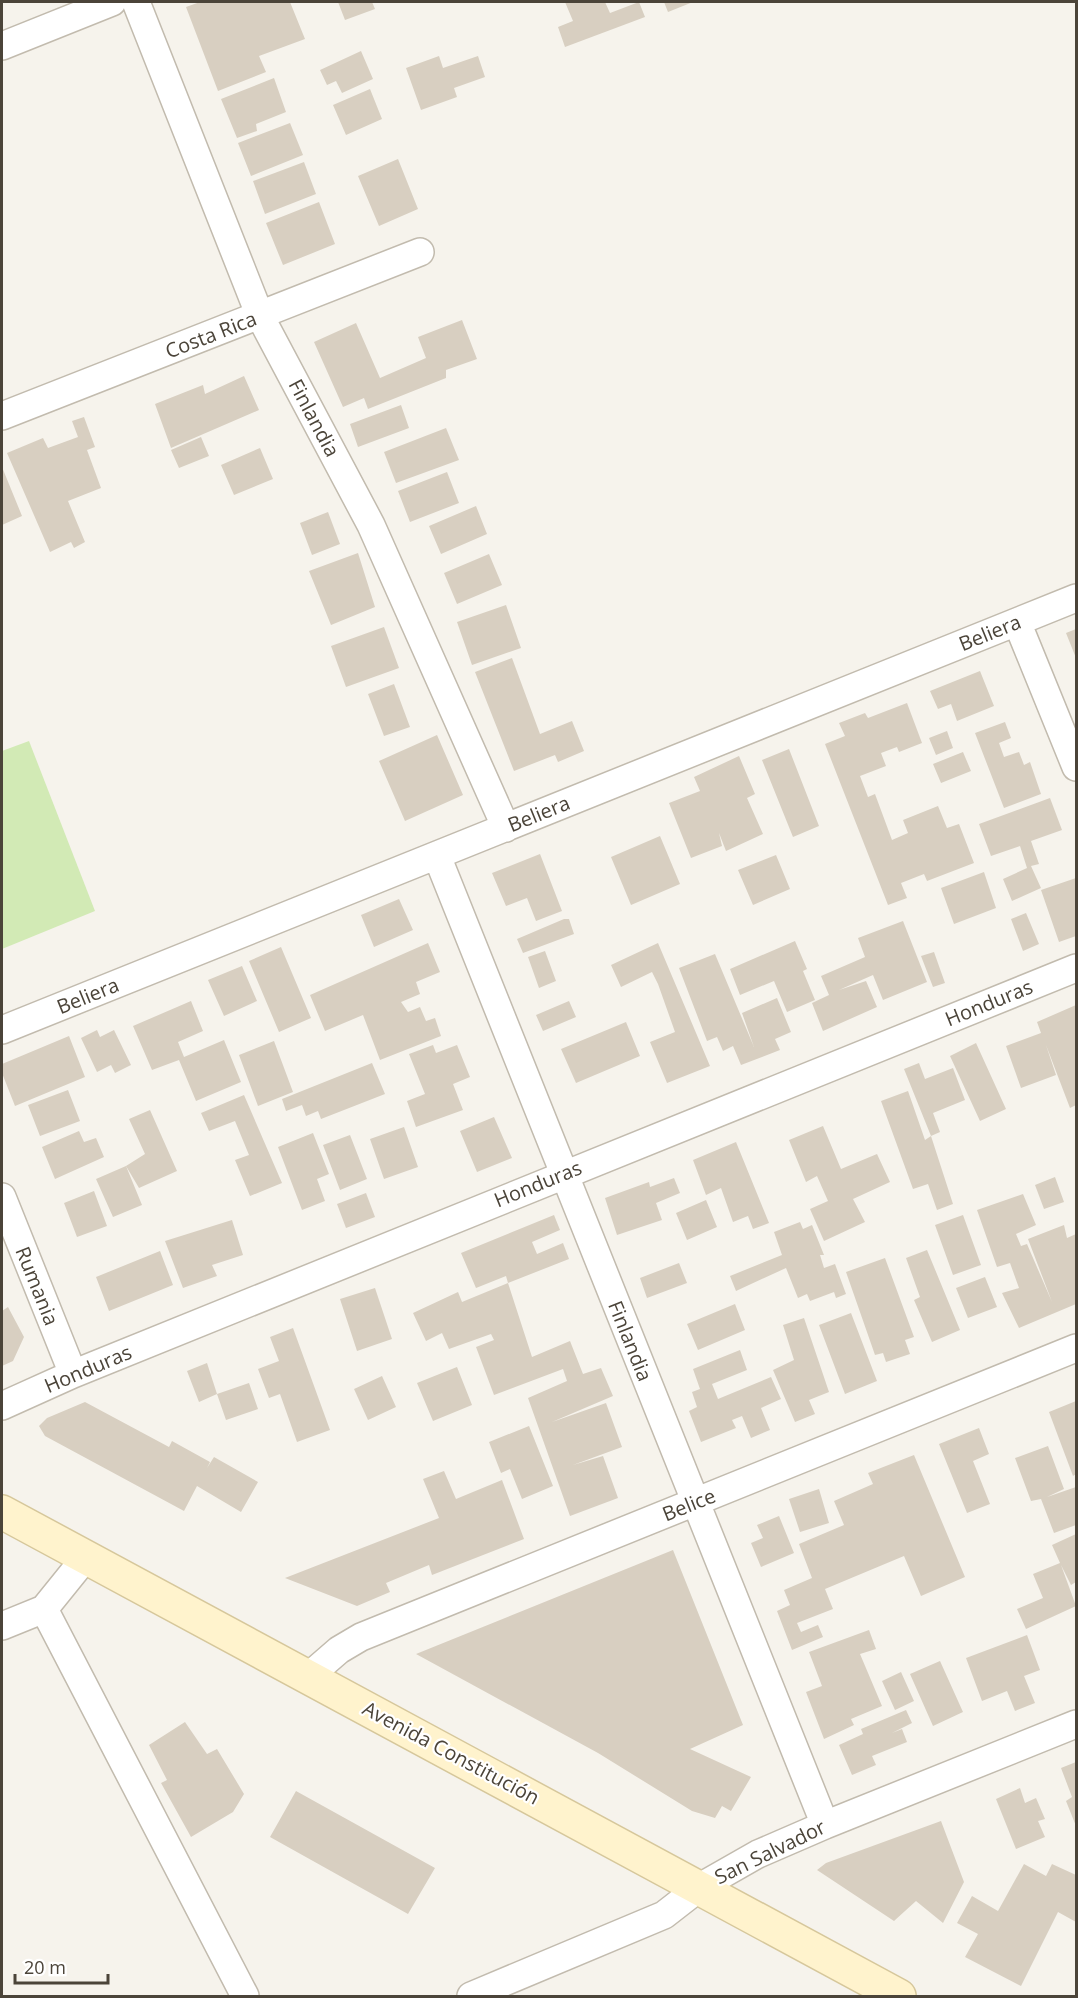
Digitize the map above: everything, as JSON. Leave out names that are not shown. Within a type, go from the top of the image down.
[{"type":"main road","name":"Avenida Constitución","points":[[2,1512],[899,1996]]},
{"type":"street","points":[[2,46],[112,2]]},
{"type":"street","name":"Finlandia","points":[[136,2],[260,316],[371,525],[506,828]]},
{"type":"street","name":"Costa Rica","points":[[2,416],[420,252]]},
{"type":"street","name":"Beliera","points":[[2,1030],[1077,598]]},
{"type":"street","points":[[1017,622],[1077,767]]},
{"type":"street","name":"Finlandia","points":[[436,856],[825,1825]]},
{"type":"street","name":"Honduras","points":[[2,1406],[74,1374],[562,1174],[1077,968]]},
{"type":"street","name":"Rumania","points":[[2,1197],[74,1374]]},
{"type":"street","name":"Belice","points":[[309,1676],[339,1650],[361,1637],[1077,1348]]},
{"type":"street","points":[[2,1626],[45,1609],[86,1557]]},
{"type":"street","points":[[45,1609],[245,1996]]},
{"type":"street","name":"San Salvador","points":[[471,1996],[520,1988],[664,1915],[700,1887],[758,1854],[1077,1724]]},
{"type":"green space","points":[[29,741],[95,911],[2,949],[2,751]]},
{"type":"building","points":[[200,2],[290,2],[305,39],[259,56],[266,72],[218,91],[186,7]]},
{"type":"building","points":[[338,2],[372,2],[375,9],[345,20]]},
{"type":"building","points":[[565,2],[605,2],[610,13],[639,2],[645,17],[565,47],[558,27],[573,21]]},
{"type":"building","points":[[664,2],[693,2],[668,12]]},
{"type":"building","points":[[361,51],[373,79],[342,93],[336,81],[327,85],[320,70]]},
{"type":"building","points":[[439,56],[443,68],[478,56],[485,77],[454,88],[457,97],[421,110],[406,68]]},
{"type":"building","points":[[274,78],[286,112],[256,124],[257,131],[237,138],[221,99]]},
{"type":"building","points":[[370,89],[382,119],[346,135],[333,105]]},
{"type":"building","points":[[290,123],[303,155],[251,176],[238,143]]},
{"type":"building","points":[[398,159],[418,209],[379,226],[358,176]]},
{"type":"building","points":[[304,162],[316,194],[265,214],[253,181]]},
{"type":"building","points":[[319,202],[335,244],[283,265],[266,223]]},
{"type":"building","points":[[462,320],[477,359],[446,370],[446,378],[368,409],[364,398],[343,407],[314,342],[356,323],[380,378],[426,358],[418,337]]},
{"type":"building","points":[[244,376],[259,410],[171,448],[155,404],[203,385],[205,394]]},
{"type":"building","points":[[401,405],[409,428],[358,447],[350,424]]},
{"type":"building","points":[[84,417],[95,447],[87,450],[101,488],[68,501],[85,542],[74,548],[71,542],[50,552],[7,453],[43,438],[48,448],[78,437],[72,421]]},
{"type":"building","points":[[446,428],[459,460],[396,483],[384,452]]},
{"type":"building","points":[[201,437],[209,456],[179,468],[171,450]]},
{"type":"building","points":[[260,448],[273,479],[234,495],[221,465]]},
{"type":"building","points":[[2,467],[22,516],[2,525]]},
{"type":"building","points":[[447,472],[459,503],[410,522],[398,491]]},
{"type":"building","points":[[476,506],[487,534],[441,554],[429,526]]},
{"type":"building","points":[[328,512],[340,544],[312,555],[300,523]]},
{"type":"building","points":[[358,553],[375,607],[331,625],[309,571]]},
{"type":"building","points":[[489,554],[502,585],[457,604],[444,573]]},
{"type":"building","points":[[506,605],[521,648],[472,665],[457,622]]},
{"type":"building","points":[[384,627],[399,668],[346,687],[331,646]]},
{"type":"building","points":[[1076,629],[1076,658],[1066,633]]},
{"type":"building","points":[[512,658],[540,734],[572,721],[584,751],[558,762],[555,755],[514,771],[475,672]]},
{"type":"building","points":[[980,671],[994,706],[957,721],[951,704],[938,709],[930,691]]},
{"type":"building","points":[[394,684],[410,727],[384,736],[368,694]]},
{"type":"building","points":[[907,703],[922,743],[899,752],[897,747],[881,753],[886,766],[860,776],[868,797],[875,794],[892,840],[908,833],[903,820],[938,806],[947,828],[959,824],[974,863],[927,881],[924,874],[901,883],[907,898],[888,905],[825,744],[845,736],[839,723],[865,713],[868,718]]},
{"type":"building","points":[[1005,722],[1011,738],[999,743],[1004,757],[1019,752],[1024,765],[1030,762],[1041,794],[1004,808],[975,733]]},
{"type":"building","points":[[947,731],[953,748],[936,755],[929,738]]},
{"type":"building","points":[[437,735],[463,795],[405,821],[379,761]]},
{"type":"building","points":[[789,749],[819,826],[793,837],[762,760]]},
{"type":"building","points":[[963,752],[971,771],[941,783],[933,764]]},
{"type":"building","points":[[739,756],[755,794],[747,798],[763,834],[726,851],[719,833],[722,846],[691,858],[669,803],[700,791],[694,777]]},
{"type":"building","points":[[1050,798],[1062,830],[1031,841],[1039,864],[1031,866],[1041,888],[1012,901],[1003,879],[1027,868],[1020,846],[991,856],[979,824]]},
{"type":"building","points":[[660,836],[680,884],[631,905],[611,857]]},
{"type":"building","points":[[540,854],[562,911],[536,921],[527,898],[506,906],[492,873]]},
{"type":"building","points":[[776,855],[790,889],[753,905],[738,870]]},
{"type":"building","points":[[984,872],[996,908],[954,924],[941,888]]},
{"type":"building","points":[[1076,878],[1076,936],[1059,942],[1041,890]]},
{"type":"building","points":[[399,899],[413,930],[374,947],[361,915]]},
{"type":"building","points":[[1026,913],[1039,944],[1023,951],[1011,919]]},
{"type":"building","points":[[569,919],[574,934],[523,953],[517,939]]},
{"type":"building","points":[[903,921],[927,982],[883,1000],[873,975],[839,990],[866,981],[877,1007],[823,1031],[812,1003],[829,995],[821,976],[865,957],[858,938]]},
{"type":"building","points":[[795,941],[807,969],[803,971],[815,1000],[787,1012],[774,981],[740,995],[730,969]]},
{"type":"building","points":[[428,943],[440,972],[416,982],[420,994],[401,1002],[408,1012],[420,1007],[426,1021],[435,1018],[441,1036],[380,1060],[363,1015],[325,1031],[310,995]]},
{"type":"building","points":[[658,943],[710,1066],[667,1083],[650,1042],[675,1032],[658,984],[652,972],[621,987],[611,965]]},
{"type":"building","points":[[281,947],[311,1018],[279,1032],[249,961]]},
{"type":"building","points":[[545,951],[556,981],[539,988],[528,957]]},
{"type":"building","points":[[934,952],[945,983],[933,987],[921,956]]},
{"type":"building","points":[[715,954],[754,1047],[742,1013],[777,998],[791,1032],[775,1039],[780,1050],[741,1065],[733,1046],[723,1051],[717,1037],[707,1041],[679,968]]},
{"type":"building","points":[[242,966],[257,1001],[224,1016],[208,980]]},
{"type":"building","points":[[191,1001],[203,1031],[178,1042],[184,1057],[224,1040],[241,1082],[196,1101],[179,1060],[152,1070],[133,1026]]},
{"type":"building","points":[[569,1001],[576,1017],[543,1031],[536,1015]]},
{"type":"building","points":[[1076,1005],[1076,1105],[1070,1108],[1046,1045],[1056,1075],[1021,1088],[1006,1046],[1041,1033],[1037,1022]]},
{"type":"building","points":[[626,1022],[640,1056],[576,1083],[561,1049]]},
{"type":"building","points":[[97,1030],[100,1037],[114,1030],[131,1065],[115,1073],[111,1065],[97,1072],[81,1038]]},
{"type":"building","points":[[69,1036],[85,1077],[15,1106],[2,1073],[2,1064]]},
{"type":"building","points":[[274,1041],[293,1092],[258,1106],[239,1055]]},
{"type":"building","points":[[976,1043],[1006,1109],[980,1121],[950,1056]]},
{"type":"building","points":[[433,1045],[436,1053],[457,1045],[470,1077],[453,1084],[463,1110],[416,1127],[407,1101],[425,1094],[409,1054]]},
{"type":"building","points":[[372,1063],[385,1094],[321,1119],[318,1111],[306,1116],[302,1105],[286,1111],[282,1099]]},
{"type":"building","points":[[919,1063],[925,1079],[953,1068],[965,1100],[933,1113],[940,1132],[931,1136],[904,1069]]},
{"type":"building","points":[[68,1090],[80,1121],[40,1136],[28,1105]]},
{"type":"building","points":[[908,1091],[925,1140],[931,1136],[953,1204],[937,1210],[928,1184],[913,1189],[881,1101]]},
{"type":"building","points":[[244,1095],[282,1183],[250,1196],[235,1160],[249,1155],[235,1121],[209,1131],[201,1113]]},
{"type":"building","points":[[150,1110],[177,1171],[139,1188],[126,1166],[145,1154],[129,1119]]},
{"type":"building","points":[[494,1117],[512,1158],[477,1172],[460,1131]]},
{"type":"building","points":[[823,1126],[841,1169],[877,1154],[890,1182],[853,1199],[865,1222],[824,1241],[810,1209],[828,1201],[817,1176],[806,1182],[789,1140]]},
{"type":"building","points":[[404,1127],[418,1167],[384,1179],[370,1139]]},
{"type":"building","points":[[79,1131],[84,1142],[96,1138],[104,1157],[55,1179],[42,1147]]},
{"type":"building","points":[[313,1133],[329,1174],[317,1179],[325,1201],[302,1210],[278,1147]]},
{"type":"building","points":[[350,1135],[367,1179],[340,1190],[323,1145]]},
{"type":"building","points":[[736,1142],[769,1223],[753,1229],[748,1216],[733,1222],[721,1188],[706,1195],[693,1160]]},
{"type":"building","points":[[126,1166],[142,1205],[113,1217],[96,1179]]},
{"type":"building","points":[[1055,1177],[1064,1202],[1044,1209],[1035,1185]]},
{"type":"building","points":[[674,1178],[680,1193],[656,1203],[662,1220],[617,1235],[605,1198],[649,1182],[650,1187]]},
{"type":"building","points":[[94,1191],[107,1226],[77,1237],[64,1203]]},
{"type":"building","points":[[366,1193],[375,1217],[346,1228],[337,1204]]},
{"type":"building","points":[[1023,1194],[1036,1225],[1016,1234],[1021,1246],[1027,1244],[1052,1302],[1028,1239],[1064,1225],[1067,1238],[1076,1234],[1076,1304],[1019,1328],[1002,1293],[1019,1288],[1010,1263],[997,1267],[977,1210]]},
{"type":"building","points":[[706,1200],[717,1227],[687,1240],[676,1213]]},
{"type":"building","points":[[554,1215],[560,1230],[532,1242],[537,1254],[563,1243],[569,1259],[508,1283],[506,1276],[476,1288],[461,1253]]},
{"type":"building","points":[[963,1215],[981,1265],[953,1275],[935,1225]]},
{"type":"building","points":[[232,1220],[243,1255],[212,1265],[217,1276],[183,1288],[165,1241]]},
{"type":"building","points":[[800,1222],[803,1229],[812,1225],[824,1255],[820,1255],[824,1268],[835,1264],[846,1294],[836,1298],[834,1292],[810,1301],[807,1294],[798,1298],[786,1268],[736,1291],[730,1276],[782,1255],[774,1232]]},
{"type":"building","points":[[927,1250],[960,1330],[932,1342],[914,1300],[920,1297],[906,1258]]},
{"type":"building","points":[[160,1251],[173,1285],[109,1311],[96,1277]]},
{"type":"building","points":[[885,1258],[914,1337],[905,1340],[910,1354],[886,1362],[883,1353],[875,1355],[846,1272]]},
{"type":"building","points":[[679,1263],[687,1283],[647,1298],[640,1278]]},
{"type":"building","points":[[985,1277],[997,1307],[968,1318],[956,1288]]},
{"type":"building","points":[[508,1283],[532,1357],[570,1341],[583,1374],[601,1368],[613,1396],[552,1422],[606,1403],[622,1447],[573,1465],[603,1456],[618,1498],[570,1516],[528,1398],[567,1381],[563,1369],[494,1395],[476,1347],[494,1340],[491,1334],[449,1349],[442,1333],[426,1341],[413,1313],[458,1292],[462,1302]]},
{"type":"building","points":[[375,1288],[392,1339],[357,1351],[340,1299]]},
{"type":"building","points":[[735,1304],[745,1330],[698,1350],[687,1324]]},
{"type":"building","points":[[8,1307],[24,1337],[13,1361],[2,1366],[2,1311]]},
{"type":"building","points":[[851,1313],[877,1381],[845,1394],[819,1325]]},
{"type":"building","points":[[804,1318],[829,1392],[809,1400],[815,1414],[795,1422],[773,1370],[794,1360],[783,1325]]},
{"type":"building","points":[[293,1328],[330,1430],[297,1442],[280,1394],[269,1398],[258,1369],[279,1361],[270,1337]]},
{"type":"building","points":[[740,1350],[747,1370],[712,1384],[718,1399],[771,1377],[781,1399],[761,1408],[770,1430],[751,1438],[742,1416],[732,1420],[736,1428],[701,1442],[689,1411],[697,1407],[692,1392],[700,1389],[693,1369]]},
{"type":"building","points":[[207,1363],[217,1394],[199,1402],[187,1371]]},
{"type":"building","points":[[457,1367],[472,1405],[433,1421],[417,1383]]},
{"type":"building","points":[[382,1376],[396,1407],[368,1420],[354,1389]]},
{"type":"building","points":[[249,1383],[258,1409],[226,1420],[217,1394]]},
{"type":"building","points":[[1076,1401],[1076,1474],[1073,1476],[1049,1412]]},
{"type":"building","points":[[85,1402],[169,1447],[172,1441],[210,1462],[207,1468],[214,1457],[258,1482],[241,1512],[197,1486],[184,1511],[45,1436],[39,1426],[47,1418]]},
{"type":"building","points":[[529,1426],[553,1486],[522,1499],[510,1469],[501,1473],[489,1442]]},
{"type":"building","points":[[979,1428],[989,1454],[973,1461],[990,1504],[967,1513],[939,1444]]},
{"type":"building","points":[[1048,1446],[1064,1489],[1047,1497],[1076,1487],[1076,1525],[1054,1533],[1041,1499],[1031,1501],[1015,1458]]},
{"type":"building","points":[[914,1455],[965,1577],[921,1596],[904,1556],[825,1589],[833,1609],[797,1623],[801,1632],[818,1625],[823,1637],[792,1650],[777,1611],[790,1605],[784,1590],[812,1578],[799,1544],[844,1525],[834,1501],[873,1484],[868,1473]]},
{"type":"building","points":[[444,1471],[456,1499],[502,1480],[524,1539],[432,1575],[429,1565],[386,1583],[390,1592],[357,1606],[285,1578],[439,1518],[423,1479]]},
{"type":"building","points":[[819,1489],[829,1523],[800,1532],[789,1499]]},
{"type":"building","points":[[779,1516],[794,1553],[761,1567],[751,1543],[763,1538],[757,1525]]},
{"type":"building","points":[[1076,1534],[1076,1582],[1071,1585],[1061,1565],[1076,1606],[1026,1629],[1017,1609],[1043,1598],[1033,1574],[1060,1563],[1052,1545]]},
{"type":"building","points":[[673,1550],[743,1725],[690,1749],[751,1777],[731,1811],[722,1806],[715,1818],[692,1811],[598,1753],[416,1654]]},
{"type":"building","points":[[869,1630],[876,1649],[860,1654],[882,1706],[851,1719],[854,1725],[824,1739],[806,1692],[822,1686],[809,1652]]},
{"type":"building","points":[[1027,1635],[1040,1670],[1024,1676],[1035,1703],[1015,1711],[1007,1691],[982,1701],[966,1658]]},
{"type":"building","points":[[940,1661],[963,1712],[933,1726],[910,1674]]},
{"type":"building","points":[[901,1672],[914,1701],[895,1710],[882,1681]]},
{"type":"building","points":[[906,1710],[912,1723],[892,1733],[902,1729],[907,1742],[872,1756],[876,1765],[852,1775],[839,1745],[863,1734],[861,1729]]},
{"type":"building","points":[[185,1722],[207,1754],[217,1749],[244,1794],[233,1812],[191,1837],[161,1783],[167,1780],[149,1745]]},
{"type":"building","points":[[1076,1762],[1076,1826],[1066,1801],[1072,1797],[1061,1768]]},
{"type":"building","points":[[1020,1788],[1025,1803],[1036,1798],[1045,1819],[1038,1821],[1045,1837],[1016,1849],[996,1799]]},
{"type":"building","points":[[296,1791],[435,1868],[408,1914],[270,1837]]},
{"type":"building","points":[[941,1821],[964,1882],[943,1923],[916,1901],[894,1921],[817,1870],[826,1863]]},
{"type":"building","points":[[1024,1864],[1046,1876],[1052,1864],[1076,1875],[1076,1922],[1058,1912],[1021,1986],[965,1957],[978,1934],[957,1923],[972,1896],[998,1911]]}]
